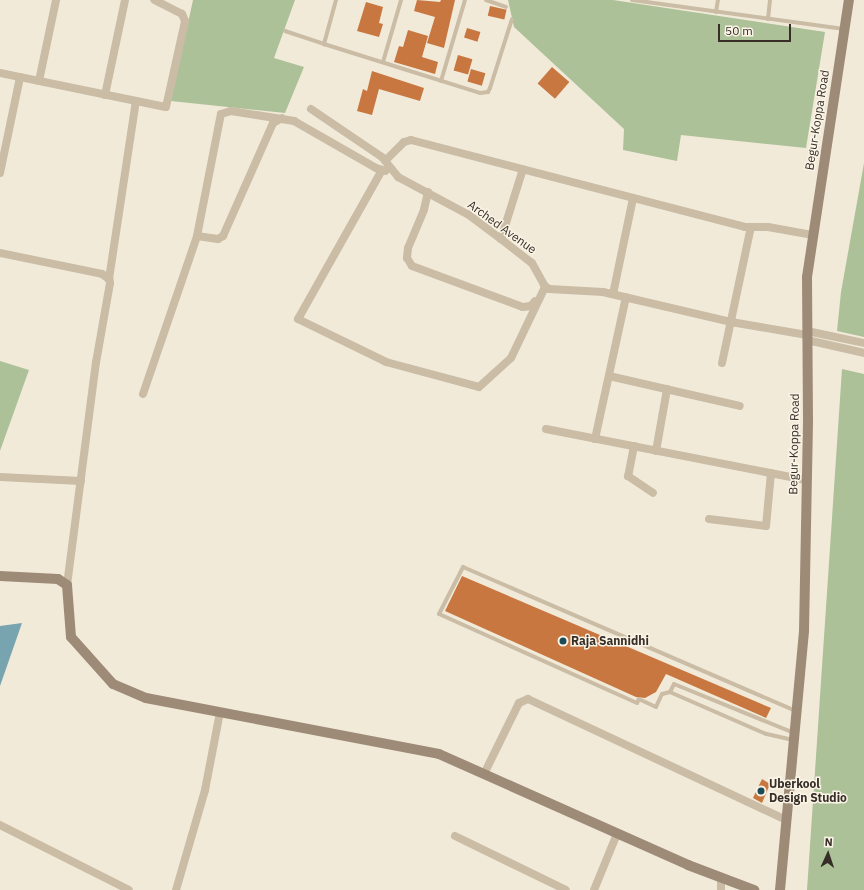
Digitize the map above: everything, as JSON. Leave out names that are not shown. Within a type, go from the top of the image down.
[{"type":"main road","name":"Begur-Koppa Road","points":[[780,890],[804,631],[807,480],[807,277],[849,0]]},
{"type":"main road","points":[[0,576],[58,579],[67,585],[71,638],[113,684],[146,698],[439,754],[617,834],[721,878],[754,890]]},
{"type":"street","points":[[39,81],[56,0]]},
{"type":"street","points":[[105,95],[125,0]]},
{"type":"street","points":[[0,73],[166,107],[185,21],[182,14],[154,0]]},
{"type":"street","points":[[0,173],[20,77]]},
{"type":"street","points":[[67,585],[80,481],[136,101]]},
{"type":"street","points":[[311,109],[386,160],[393,172]]},
{"type":"street","name":"Arched Avenue","points":[[197,236],[221,114],[231,111],[283,118],[294,121],[382,170],[393,172],[398,177],[469,215],[502,238],[532,263],[545,287]]},
{"type":"street","points":[[143,394],[197,236],[218,239],[223,236],[273,122],[283,118]]},
{"type":"street","points":[[386,160],[404,142],[411,140],[751,227],[813,235]]},
{"type":"street","points":[[502,238],[523,169]]},
{"type":"street","points":[[382,170],[298,319],[386,362],[479,387],[511,358],[545,287]]},
{"type":"street","points":[[428,192],[424,210],[408,248],[407,258],[412,266],[523,307],[531,306],[545,287]]},
{"type":"street","points":[[613,294],[633,198]]},
{"type":"street","points":[[722,363],[751,227]]},
{"type":"street","points":[[0,253],[102,274],[109,279]]},
{"type":"street","points":[[545,287],[613,294],[731,322],[864,343]]},
{"type":"street","points":[[595,439],[626,297]]},
{"type":"street","points":[[807,335],[864,353]]},
{"type":"street","points":[[609,376],[740,406]]},
{"type":"street","points":[[656,451],[667,389]]},
{"type":"street","points":[[546,429],[807,480]]},
{"type":"street","points":[[634,446],[628,476],[653,493]]},
{"type":"street","points":[[709,519],[766,526],[772,473]]},
{"type":"street","points":[[0,477],[80,481]]},
{"type":"street","points":[[484,774],[519,703],[528,699],[786,820]]},
{"type":"street","points":[[176,890],[205,790],[220,712]]},
{"type":"street","points":[[0,825],[129,890]]},
{"type":"street","points":[[594,890],[617,834]]},
{"type":"street","points":[[455,836],[566,890]]},
{"type":"street","points":[[721,878],[721,890]]},
{"type":"lane","points":[[324,44],[336,0]]},
{"type":"lane","points":[[382,62],[401,0]]},
{"type":"lane","points":[[441,81],[465,0]]},
{"type":"lane","points":[[486,0],[506,7]]},
{"type":"lane","points":[[632,0],[844,29]]},
{"type":"lane","points":[[716,12],[718,0]]},
{"type":"lane","points":[[768,19],[770,0]]},
{"type":"lane","points":[[285,31],[480,93],[488,92],[512,19]]},
{"type":"lane","points":[[794,737],[766,734],[670,692],[662,694],[656,707],[639,699],[637,703],[439,614],[463,567],[796,711]]},
{"type":"lane","points":[[670,692],[674,684],[794,737]]},
{"type":"green space","points":[[193,0],[295,0],[274,58],[304,67],[285,113],[171,101]]},
{"type":"green space","points":[[508,0],[613,0],[825,32],[806,148],[681,135],[677,161],[623,150],[624,129],[514,27]]},
{"type":"green space","points":[[864,163],[864,337],[837,331],[841,292]]},
{"type":"green space","points":[[0,361],[29,370],[0,451]]},
{"type":"green space","points":[[842,369],[864,374],[864,890],[807,890]]},
{"type":"water","points":[[22,623],[0,686],[0,626]]},
{"type":"building","points":[[417,0],[440,2],[441,0],[455,0],[444,48],[427,43],[435,17],[414,11]]},
{"type":"building","points":[[366,2],[383,7],[379,23],[383,24],[379,37],[357,31]]},
{"type":"building","points":[[490,6],[507,10],[504,20],[488,16]]},
{"type":"building","points":[[467,28],[480,32],[477,42],[464,38]]},
{"type":"building","points":[[408,30],[428,36],[422,57],[438,62],[435,74],[394,62],[399,46],[403,47]]},
{"type":"building","points":[[458,55],[472,59],[468,75],[454,70]]},
{"type":"building","points":[[552,67],[569,82],[555,99],[538,84]]},
{"type":"building","points":[[471,69],[485,73],[482,86],[467,81]]},
{"type":"building","points":[[372,71],[424,88],[420,101],[379,89],[372,115],[357,111],[363,89],[367,91]]},
{"type":"building","name":"Raja Sannidhi","points":[[462,576],[771,708],[766,718],[666,674],[656,692],[645,698],[636,697],[445,611]]},
{"type":"building","name":"Uberkool Design Studio","points":[[762,779],[770,784],[762,803],[753,798]]},
{"type":"place","name":"Raja Sannidhi","points":[[563,641]]},
{"type":"place","name":"Uberkool Design Studio","points":[[761,791]]}]
